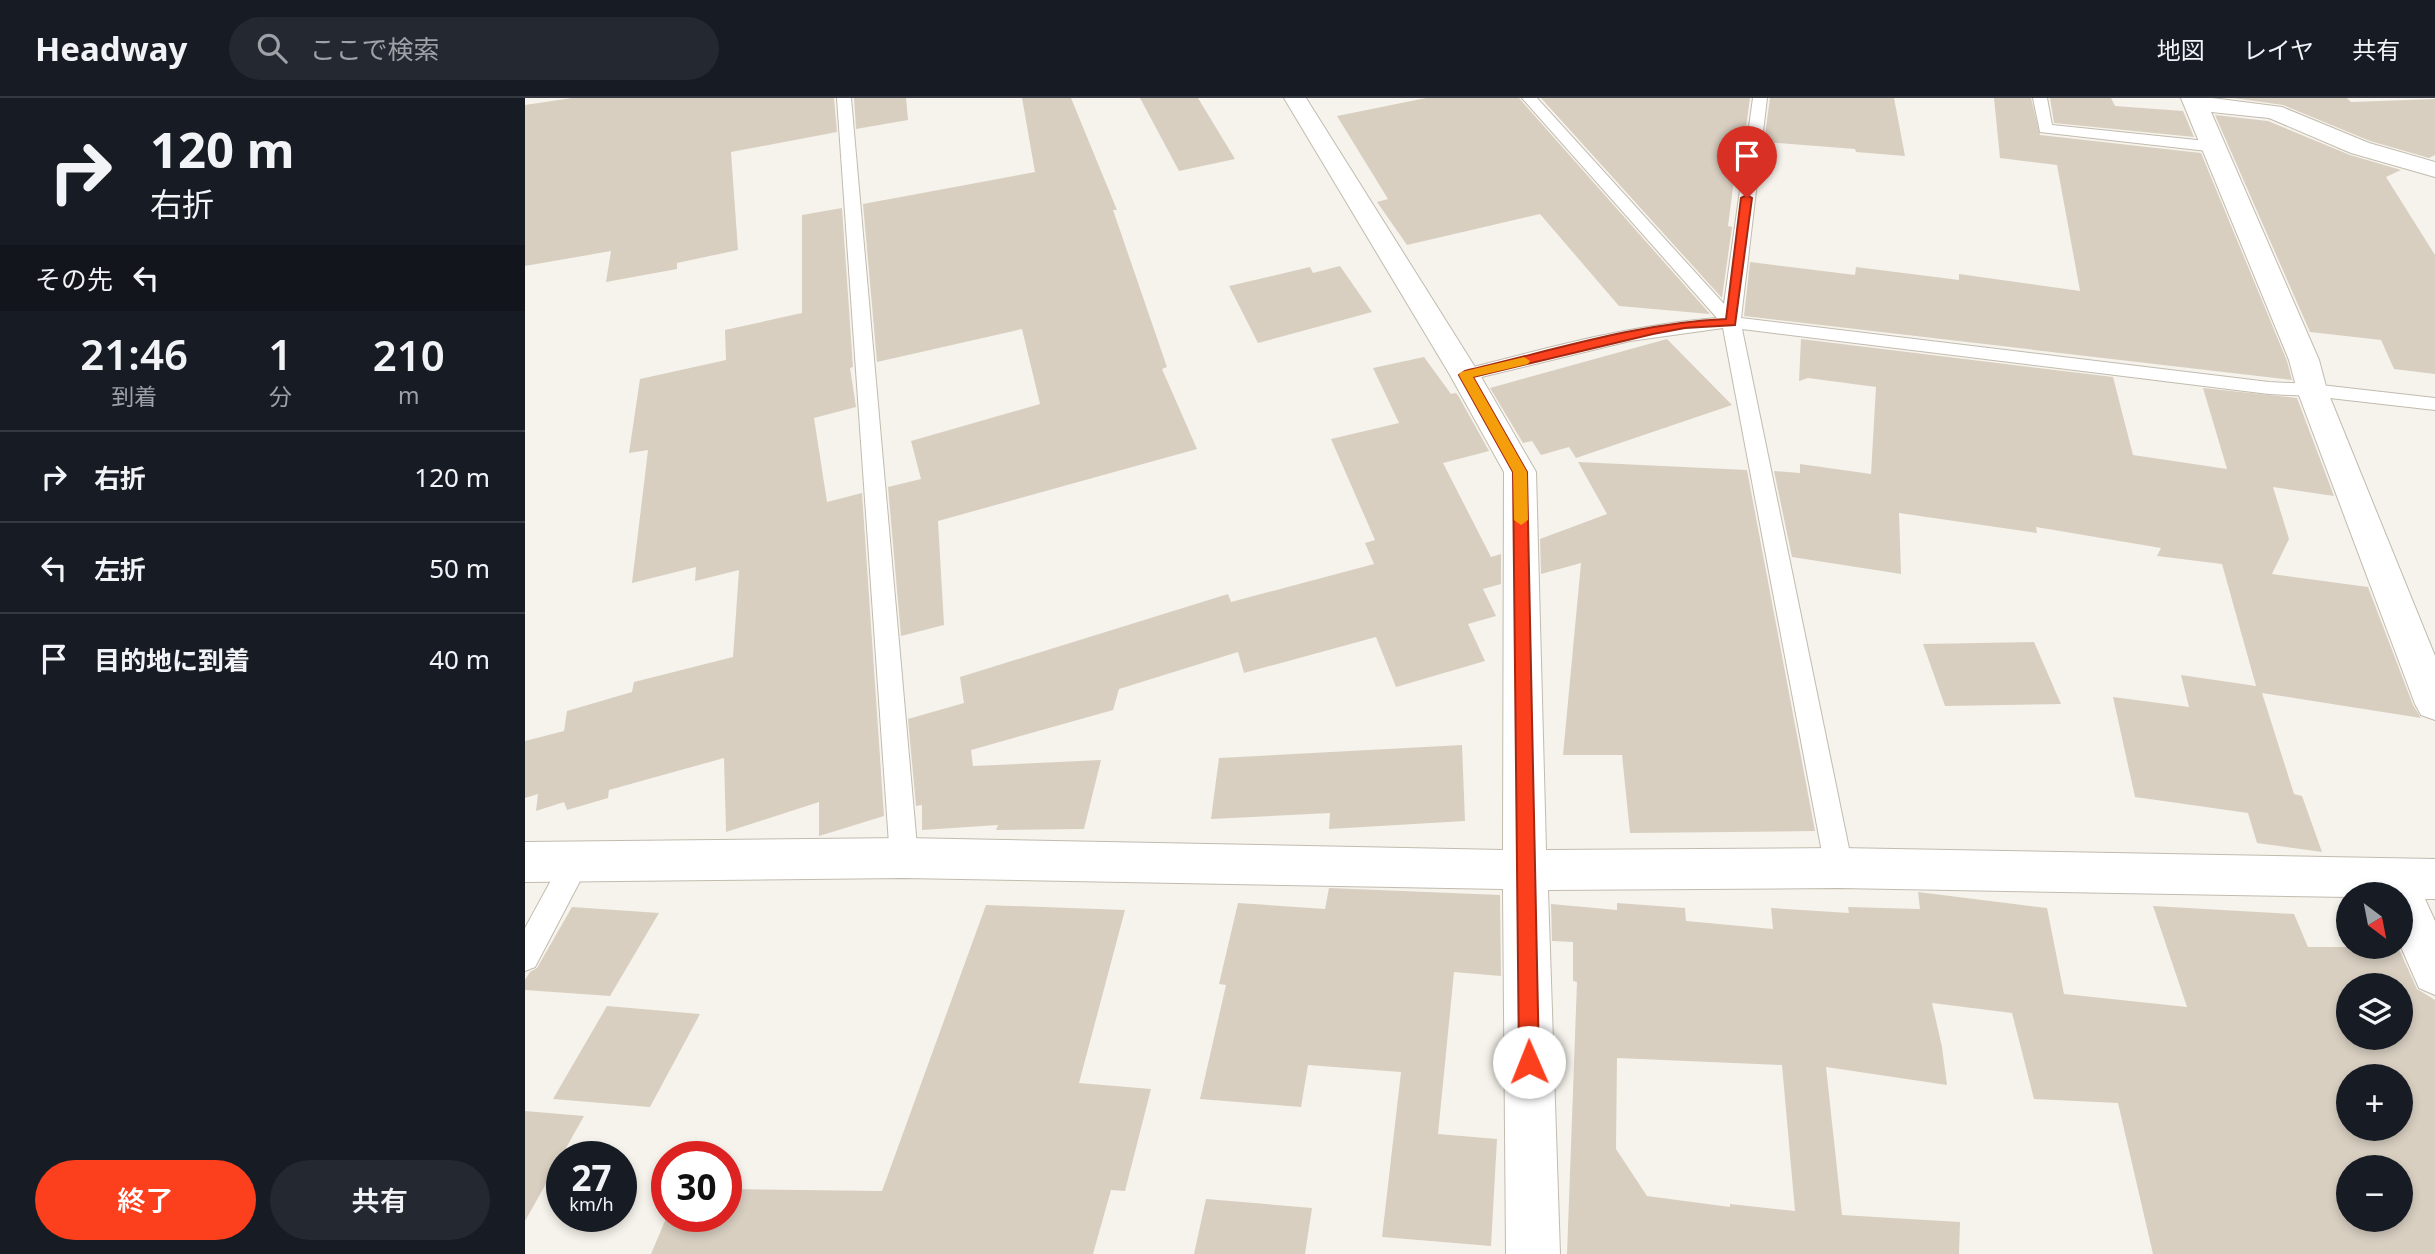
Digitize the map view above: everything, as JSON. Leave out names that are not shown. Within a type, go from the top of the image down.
[{"type":"street","points":[[1295,98],[1465,375],[1520,472],[1525,870],[1534,1254]]},
{"type":"street","points":[[2194,101],[2304,360],[2312,390],[2435,705]]},
{"type":"street","points":[[2194,101],[2274,112],[2360,148],[2435,170]]},
{"type":"street","points":[[525,862],[904,858],[1525,870],[1839,869],[2336,885]]},
{"type":"street","points":[[2413,905],[2435,972]]},
{"type":"lane","points":[[844,98],[904,858]]},
{"type":"lane","points":[[1529,98],[1731,322]]},
{"type":"lane","points":[[1760,98],[1731,322],[1839,869]]},
{"type":"lane","points":[[2040,98],[2045,129],[2215,147]]},
{"type":"lane","points":[[1465,375],[1653,330],[1685,324],[1731,322],[2255,387],[2312,390],[2435,404]]},
{"type":"lane","points":[[525,957],[576,862]]},
{"type":"building","points":[[572,98],[834,98],[837,132],[731,152],[738,250],[677,263],[677,269],[606,282],[611,251],[525,266],[525,105]]},
{"type":"building","points":[[854,98],[906,98],[908,120],[856,129]]},
{"type":"building","points":[[1022,98],[1071,98],[1117,210],[1113,210],[1167,367],[1162,369],[1197,449],[938,521],[944,625],[901,636],[888,487],[921,479],[911,441],[1040,404],[1022,329],[877,362],[863,204],[1035,172]]},
{"type":"building","points":[[1140,98],[1198,98],[1235,159],[1179,171]]},
{"type":"building","points":[[1426,98],[1519,98],[1710,314],[1619,306],[1540,214],[1407,245],[1377,202],[1388,199],[1337,116]]},
{"type":"building","points":[[1541,98],[1750,98],[1744,141],[1739,141],[1728,226],[1732,227],[1722,298]]},
{"type":"building","points":[[1770,98],[1894,98],[1905,156],[1764,142]]},
{"type":"building","points":[[1994,98],[2031,98],[2040,135],[2201,153],[2287,361],[2292,380],[1744,316],[1750,262],[1855,275],[1856,267],[1959,280],[1959,274],[2080,291],[2057,165],[2000,158]]},
{"type":"building","points":[[2050,98],[2111,98],[2115,106],[2183,111],[2194,137],[2054,123]]},
{"type":"building","points":[[2233,98],[2347,98],[2351,102],[2435,99],[2435,155],[2429,158],[2370,141],[2283,105]]},
{"type":"building","points":[[2215,115],[2268,121],[2350,155],[2401,170],[2386,177],[2435,255],[2435,374],[2394,369],[2381,340],[2310,332]]},
{"type":"building","points":[[842,208],[853,367],[850,368],[856,407],[814,418],[827,502],[862,493],[884,816],[819,836],[819,802],[726,832],[724,758],[609,790],[608,798],[567,810],[564,802],[536,811],[538,794],[525,798],[525,741],[564,731],[567,711],[632,692],[634,682],[733,657],[739,570],[695,581],[696,567],[632,583],[648,450],[629,453],[640,379],[726,360],[725,330],[802,313],[802,215]]},
{"type":"building","points":[[1340,266],[1372,312],[1258,343],[1229,286],[1310,267],[1313,273]]},
{"type":"building","points":[[1667,339],[1732,405],[1576,458],[1569,447],[1541,455],[1532,441],[1523,443],[1490,388]]},
{"type":"building","points":[[1801,339],[2113,377],[2133,455],[2227,469],[2203,388],[2297,398],[2334,496],[2273,487],[2289,539],[2272,574],[2368,587],[2413,705],[2421,718],[2262,693],[2294,794],[2302,796],[2322,852],[2257,843],[2248,813],[2135,797],[2113,697],[2189,707],[2181,675],[2256,686],[2222,564],[2157,556],[2161,548],[2036,527],[2037,533],[1899,513],[1901,574],[1792,557],[1774,471],[1800,473],[1800,464],[1871,474],[1876,387],[1808,378],[1799,381]]},
{"type":"building","points":[[1424,357],[1451,394],[1456,393],[1459,397],[1489,451],[1443,463],[1491,557],[1501,554],[1501,584],[1483,589],[1496,616],[1468,624],[1485,661],[1396,687],[1376,637],[1244,673],[1238,652],[1119,689],[1113,710],[971,750],[973,766],[1101,760],[1084,829],[996,830],[998,825],[922,830],[922,805],[916,806],[908,719],[964,703],[960,677],[1228,594],[1231,602],[1374,564],[1365,543],[1375,540],[1331,439],[1399,423],[1373,368]]},
{"type":"building","points":[[1578,462],[1747,470],[1815,831],[1630,833],[1622,755],[1563,755],[1581,563],[1541,574],[1540,539],[1607,514]]},
{"type":"building","points":[[2034,642],[2061,704],[1945,706],[1923,644]]},
{"type":"building","points":[[1462,745],[1465,821],[1329,829],[1330,813],[1211,819],[1219,758]]},
{"type":"building","points":[[1329,888],[1500,895],[1501,976],[1454,972],[1438,1134],[1497,1139],[1491,1246],[1382,1237],[1401,1072],[1308,1065],[1301,1107],[1200,1099],[1226,985],[1219,984],[1238,903],[1325,909]]},
{"type":"building","points":[[1918,892],[2047,908],[2064,994],[2187,1007],[2153,906],[2294,914],[2308,947],[2336,947],[2336,959],[2403,959],[2410,973],[2336,973],[2336,1050],[2413,1050],[2413,980],[2417,989],[2435,1000],[2435,1254],[2153,1254],[2118,1103],[2034,1099],[2012,1013],[1932,1003],[1947,1085],[1826,1067],[1842,1215],[1960,1222],[1959,1254],[1567,1254],[1577,982],[1573,981],[1573,942],[1552,941],[1551,904],[1617,910],[1617,903],[1685,908],[1686,921],[1773,929],[1771,908],[1849,913],[1848,907],[1920,909]],"holes":[[[1617,1058],[1782,1065],[1795,1211],[1730,1204],[1730,1207],[1647,1196],[1616,1149]]]},
{"type":"building","points":[[986,905],[1125,910],[1079,1083],[1151,1089],[1125,1191],[1111,1190],[1093,1254],[651,1254],[660,1232],[742,1232],[742,1189],[882,1191]]},
{"type":"building","points":[[572,907],[659,913],[610,996],[525,990],[525,980],[530,972],[537,968]]},
{"type":"building","points":[[607,1006],[700,1014],[650,1107],[553,1099]]},
{"type":"building","points":[[525,1111],[584,1116],[570,1141],[546,1141],[546,1184],[525,1221]]},
{"type":"building","points":[[1206,1199],[1312,1208],[1305,1254],[1194,1254]]},
{"type":"slow traffic","points":[[1521,520],[1520,472],[1465,375],[1524,361]]},
{"type":"route","points":[[1529,1062],[1520,472],[1465,375],[1653,330],[1685,324],[1731,322],[1747,198]]}]
